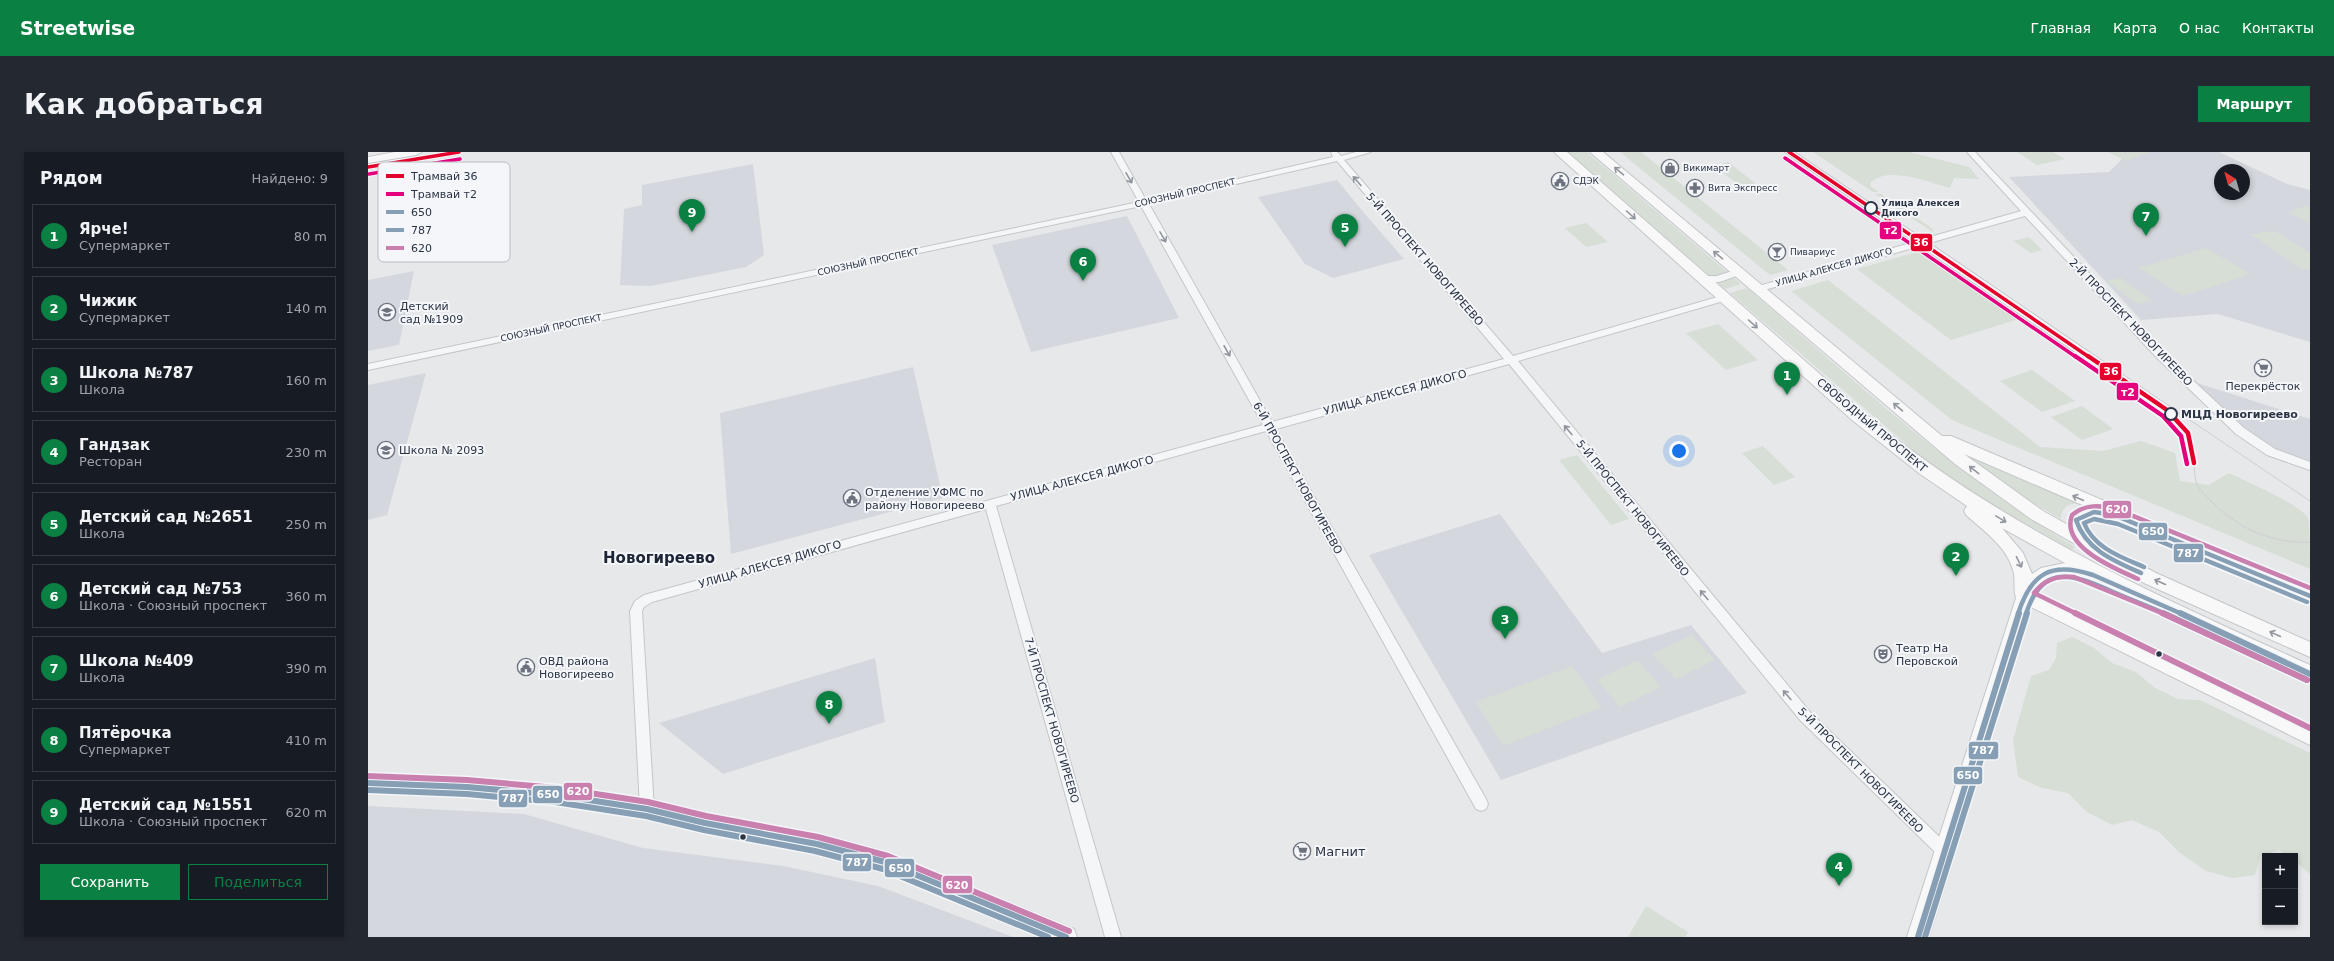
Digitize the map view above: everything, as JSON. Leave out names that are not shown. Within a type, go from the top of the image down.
[{"type":"main road","points":[[368,153],[376,152]]},
{"type":"main road","points":[[368,160],[416,152]]},
{"type":"main road","name":"СВОБОДНЫЙ ПРОСПЕКТ","points":[[1560,152],[1702,279],[1899,451],[1987,510],[2063,555],[2140,595]]},
{"type":"main road","points":[[1596,152],[1928,432],[2006,494],[2037,515],[2101,552],[2195,598],[2310,650]]},
{"type":"main road","points":[[1928,432],[2127,520],[2310,596]]},
{"type":"main road","points":[[1899,451],[2006,542],[2014,552],[2024,574],[2024,596]]},
{"type":"main road","points":[[2101,552],[2080,535],[2076,526],[2076,520],[2081,515],[2089,512],[2100,512],[2127,520]]},
{"type":"main road","points":[[1918,937],[2024,596],[2028,588],[2041,575],[2051,570],[2061,568],[2099,579],[2140,595],[2310,674]]},
{"type":"main road","points":[[2024,596],[2310,736]]},
{"type":"main road","points":[[368,782],[467,787],[556,795],[647,809],[705,823],[817,844],[884,862],[1066,937]]},
{"type":"street","name":"6-Й ПРОСПЕКТ НОВОГИРЕЕВО","points":[[1115,152],[1480,804]]},
{"type":"street","name":"СОЮЗНЫЙ ПРОСПЕКТ","points":[[368,367],[1144,203],[1335,155],[1367,152]]},
{"type":"street","points":[[1789,152],[2167,410]]},
{"type":"street","name":"2-Й ПРОСПЕКТ НОВОГИРЕЕВО","points":[[1971,152],[2025,213],[2162,357],[2244,435],[2271,452],[2310,466]]},
{"type":"street","name":"5-Й ПРОСПЕКТ НОВОГИРЕЕВО","points":[[1335,155],[1511,360],[1805,716],[1944,852]]},
{"type":"street","name":"УЛИЦА АЛЕКСЕЯ ДИКОГО","points":[[1758,289],[2025,213]]},
{"type":"street","points":[[1702,279],[1718,279],[1738,272]]},
{"type":"street","name":"УЛИЦА АЛЕКСЕЯ ДИКОГО","points":[[647,809],[636,611],[639,604],[655,596],[1511,360],[1724,298]]},
{"type":"street","name":"7-Й ПРОСПЕКТ НОВОГИРЕЕВО","points":[[990,504],[1113,937]]},
{"type":"shaded area","points":[[1568,152],[1587,152],[1741,284],[1725,289]]},
{"type":"shaded area","points":[[1620,152],[1641,152],[1788,270],[1770,275]]},
{"type":"shaded area","points":[[1813,152],[1909,152],[1969,167],[1979,179],[1954,178],[1950,188],[1920,179],[1898,175],[1888,175],[1879,177],[1871,182],[1870,186],[1879,192],[1873,192]]},
{"type":"shaded area","points":[[2017,152],[2053,152],[2065,159],[2037,165]]},
{"type":"shaded area","points":[[2108,152],[2150,152],[2126,161]]},
{"type":"shaded area","points":[[2137,152],[2219,152],[2244,164],[2214,164],[2214,200],[2250,200],[2250,167],[2287,184],[2310,190],[2310,342],[2218,314],[2141,320],[2009,177],[2109,172],[2126,155]]},
{"type":"shaded area","points":[[1728,162],[1760,187],[1746,190],[1714,166]]},
{"type":"shaded area","points":[[753,164],[764,255],[746,267],[651,286],[620,285],[624,209],[642,205],[642,185]]},
{"type":"shaded area","points":[[1337,180],[1404,259],[1333,278],[1305,264],[1258,197]]},
{"type":"shaded area","points":[[1875,194],[1881,194],[1933,229],[1933,232]]},
{"type":"shaded area","points":[[2306,206],[2310,208],[2309,223],[2288,212]]},
{"type":"shaded area","points":[[1127,216],[1179,318],[1031,352],[992,245]]},
{"type":"shaded area","points":[[1586,223],[1608,242],[1586,247],[1565,228]]},
{"type":"shaded area","points":[[2275,231],[2310,253],[2310,269],[2303,270],[2251,234]]},
{"type":"shaded area","points":[[2029,237],[2042,250],[2031,253],[2013,241]]},
{"type":"shaded area","points":[[2206,248],[2251,274],[2183,296],[2139,268]]},
{"type":"shaded area","points":[[1927,249],[2025,317],[1951,340],[1857,269]]},
{"type":"shaded area","name":"Детский сад №1909","points":[[414,271],[399,345],[368,351],[368,280]]},
{"type":"shaded area","points":[[2121,278],[2153,301],[2137,304],[2106,281]]},
{"type":"shaded area","points":[[1828,280],[2040,447],[2103,451],[2141,441],[2175,453],[2180,481],[2209,485],[2229,473],[2272,493],[2295,506],[2308,518],[2310,535],[2310,569],[1952,420],[1791,291]]},
{"type":"shaded area","points":[[1747,288],[1946,458],[2031,519],[2075,547],[2072,550],[1993,505],[1927,462],[1730,293]]},
{"type":"shaded area","points":[[1718,324],[1758,360],[1726,370],[1686,333]]},
{"type":"shaded area","points":[[913,367],[943,498],[731,554],[720,413]]},
{"type":"shaded area","points":[[2032,370],[2075,401],[2042,412],[2000,381]]},
{"type":"shaded area","name":"Школа № 2093","points":[[426,373],[387,515],[368,520],[368,385]]},
{"type":"shaded area","points":[[2194,382],[2310,419],[2310,463],[2278,453],[2259,443]]},
{"type":"shaded area","points":[[2082,406],[2113,429],[2082,440],[2051,417]]},
{"type":"shaded area","points":[[1763,446],[1795,477],[1774,485],[1742,453]]},
{"type":"shaded area","points":[[1577,455],[1629,519],[1611,525],[1559,460]]},
{"type":"shaded area","points":[[1972,456],[2079,503],[2066,507],[2062,512],[2061,519],[2003,482],[1970,457]]},
{"type":"shaded area","points":[[1500,514],[1602,653],[1691,625],[1747,693],[1501,780],[1369,555]]},
{"type":"shaded area","points":[[1692,635],[1715,660],[1676,679],[1652,654]]},
{"type":"shaded area","points":[[2072,637],[2094,648],[2112,663],[2136,672],[2155,688],[2178,699],[2200,700],[2310,753],[2310,874],[2298,864],[2298,853],[2284,853],[2279,850],[2271,853],[2262,853],[2255,875],[2233,878],[2206,871],[2180,853],[2159,832],[2132,820],[2112,825],[2087,812],[2068,793],[2042,788],[2018,777],[2013,740],[2031,676],[2049,670],[2056,658],[2057,643]]},
{"type":"shaded area","points":[[875,658],[885,722],[723,774],[659,723]]},
{"type":"shaded area","points":[[1638,660],[1661,687],[1620,707],[1597,680]]},
{"type":"shaded area","points":[[1572,666],[1602,707],[1503,746],[1476,702]]},
{"type":"shaded area","points":[[368,806],[524,814],[643,848],[783,866],[878,886],[1013,937],[368,937]]},
{"type":"shaded area","points":[[1646,906],[1688,932],[1685,937],[1628,937]]},
{"type":"tram line","name":"36","points":[[398,162],[459,152]]},
{"type":"tram line","name":"36","points":[[1789,152],[2167,410],[2188,433],[2194,463]]},
{"type":"tram line","name":"т2","points":[[1785,158],[2163,416],[2181,436],[2187,464]]},
{"type":"tram line","name":"т2","points":[[442,162],[460,159]]},
{"type":"tram line","name":"36","points":[[368,167],[378,165]]},
{"type":"tram line","name":"т2","points":[[369,174],[378,173]]},
{"type":"tram line","points":[[2175,410],[2310,501]]},
{"type":"tram line","points":[[2194,463],[2195,479],[2200,490],[2221,511],[2232,519],[2269,537],[2296,542],[2310,542]]},
{"type":"transit line","name":"620","points":[[2138,579],[2106,564],[2090,554],[2078,542],[2071,531],[2069,522],[2072,515],[2078,510],[2086,507],[2096,506],[2116,509],[2310,588]]},
{"type":"transit line","name":"650","points":[[2141,573],[2111,559],[2093,547],[2079,530],[2076,520],[2085,514],[2094,512],[2114,515],[2310,596]]},
{"type":"transit line","name":"787","points":[[2144,567],[2100,545],[2087,531],[2084,523],[2094,519],[2118,524],[2307,602]]},
{"type":"transit line","name":"650","points":[[1918,937],[2024,596],[2030,585],[2039,577],[2049,571],[2061,569],[2085,572],[2240,640],[2310,674]]},
{"type":"transit line","name":"787","points":[[1925,937],[2031,599],[2036,590],[2043,583],[2051,578],[2061,576],[2076,577],[2090,582],[2237,646],[2307,680]]},
{"type":"transit line","name":"620","points":[[2307,680],[2188,624],[2081,579],[2074,577],[2054,578],[2043,583],[2034,593],[2310,728]]},
{"type":"transit line","name":"620","points":[[368,776],[467,780],[557,788],[648,802],[706,816],[818,837],[888,856],[1069,931]]},
{"type":"transit line","name":"650","points":[[368,783],[467,787],[556,795],[647,809],[705,823],[817,844],[885,862],[1066,937]]},
{"type":"transit line","name":"787","points":[[368,790],[467,794],[555,802],[646,816],[704,830],[815,851],[883,869],[1048,937]]},
{"type":"place","name":"Викимарт","points":[[1670,168]]},
{"type":"place","name":"СДЭК","points":[[1560,181]]},
{"type":"place","name":"Вита Экспресс","points":[[1695,188]]},
{"type":"place","name":"Улица Алексея Дикого","points":[[1871,208]]},
{"type":"place","name":"Детский сад №1551","points":[[692,232]]},
{"type":"place","name":"Школа №409","points":[[2146,236]]},
{"type":"place","name":"Детский сад №2651","points":[[1345,247]]},
{"type":"place","name":"Пивариус","points":[[1777,252]]},
{"type":"place","name":"Детский сад №753","points":[[1083,281]]},
{"type":"place","name":"Детский сад №1909","points":[[387,312]]},
{"type":"place","name":"Перекрёсток","points":[[2263,368]]},
{"type":"place","name":"Ярче!","points":[[1787,395]]},
{"type":"place","name":"МЦД Новогиреево","points":[[2171,414]]},
{"type":"place","name":"Школа № 2093","points":[[386,450]]},
{"type":"place","name":"Отделение УФМС по району Новогиреево","points":[[852,498]]},
{"type":"place","name":"Чижик","points":[[1956,576]]},
{"type":"place","name":"Школа №787","points":[[1505,639]]},
{"type":"place","name":"Театр На Перовской","points":[[1883,654]]},
{"type":"place","name":"ОВД района Новогиреево","points":[[526,667]]},
{"type":"place","name":"Пятёрочка","points":[[829,724]]},
{"type":"place","name":"Магнит","points":[[1302,851]]},
{"type":"place","name":"Гандзак","points":[[1839,886]]},
{"type":"district","name":"Новогиреево","points":[[659,558]]}]
